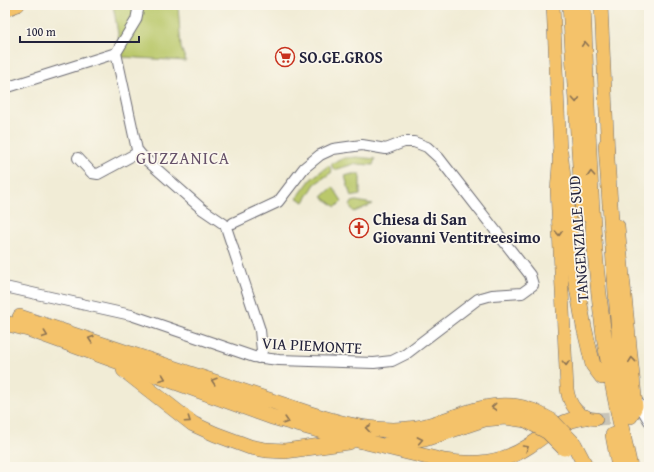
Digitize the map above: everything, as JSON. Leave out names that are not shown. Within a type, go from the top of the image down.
[{"type":"highway","name":"TANGENZIALE SUD","points":[[570,5],[589,282],[602,377],[619,467]]},
{"type":"highway","name":"TANGENZIALE SUD","points":[[583,5],[595,237],[602,320],[614,394],[630,467]]},
{"type":"highway","points":[[606,145],[630,467]]},
{"type":"highway","points":[[560,152],[575,276],[584,327],[593,365],[602,377]]},
{"type":"highway","points":[[6,322],[25,317],[318,416],[352,426],[374,429],[409,428],[432,424],[469,411],[490,407],[512,406],[530,415],[552,421],[586,467]]},
{"type":"highway","points":[[6,322],[260,413],[318,430],[444,461],[478,464],[494,462],[513,455],[529,446],[562,423],[590,418]]},
{"type":"highway","points":[[100,356],[132,375],[193,424],[250,447],[280,451],[344,442],[394,443],[425,439],[485,419],[530,415]]},
{"type":"highway","points":[[569,446],[575,467]]},
{"type":"main road","points":[[5,10],[18,5]]},
{"type":"main road","points":[[553,5],[560,152],[557,191],[567,389],[572,406],[590,418]]},
{"type":"main road","points":[[601,5],[606,145],[616,198],[636,398],[636,409],[631,417]]},
{"type":"street","points":[[139,5],[136,20],[116,54],[135,144],[139,152],[198,206],[228,226],[231,242],[260,330],[262,351],[258,358]]},
{"type":"street","points":[[5,88],[116,54]]},
{"type":"street","name":"VIA PIEMONTE","points":[[5,287],[138,317],[258,358],[374,363],[392,360],[406,354],[474,302],[492,295],[522,293],[533,285],[530,275],[439,158],[427,147],[414,142],[404,142],[386,149],[355,145],[330,150],[320,155],[304,168],[278,202],[228,226]]},
{"type":"street","points":[[78,158],[92,173],[98,174],[139,152]]},
{"type":"street","points":[[636,398],[649,422]]},
{"type":"street","points":[[631,417],[641,418],[649,422]]},
{"type":"green space","points":[[113,5],[178,5],[181,48],[186,61],[122,57]]},
{"type":"green space","points":[[357,157],[375,159],[373,165],[354,164],[334,170],[331,164],[344,158]]},
{"type":"green space","points":[[329,165],[332,172],[315,184],[304,202],[297,198],[311,179]]},
{"type":"green space","points":[[360,174],[360,195],[351,197],[345,176]]},
{"type":"green space","points":[[333,187],[342,201],[336,207],[322,197]]},
{"type":"green space","points":[[356,201],[373,204],[354,212],[350,206],[352,202]]},
{"type":"tunnel","points":[[596,419],[628,417]]},
{"type":"place","name":"SO.GE.GROS","points":[[285,57]]},
{"type":"place","name":"Chiesa di San Giovanni Ventitreesimo","points":[[359,228]]},
{"type":"district","name":"GUZZANICA","points":[[183,158]]}]
